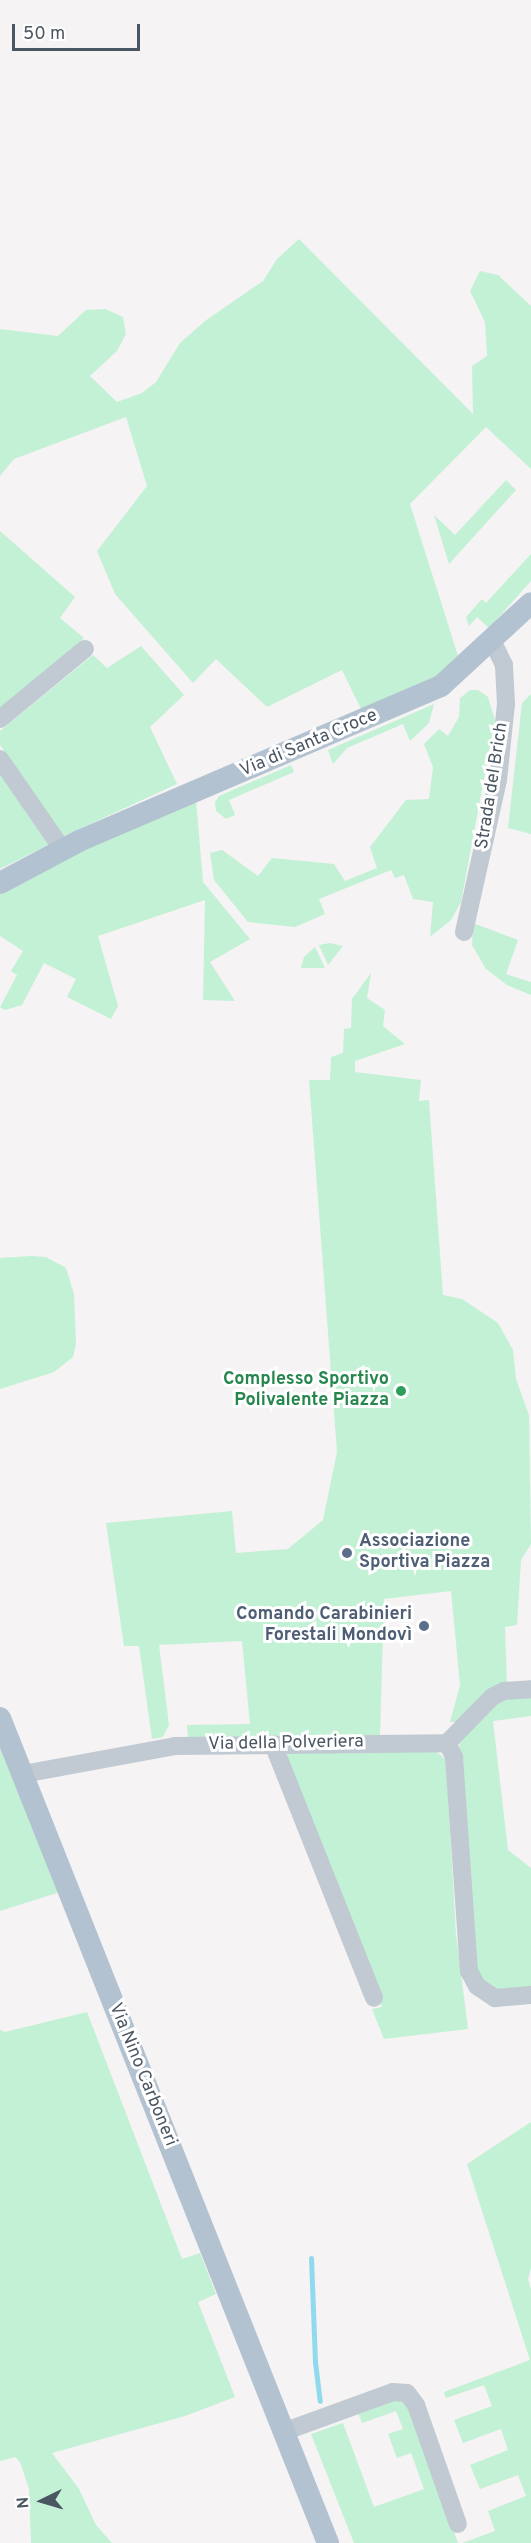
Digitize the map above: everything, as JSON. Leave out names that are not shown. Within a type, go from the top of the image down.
[{"type":"main road","name":"Via di Santa Croce","points":[[0,882],[62,849],[430,692],[452,679],[531,603]]},
{"type":"main road","name":"Via Nino Carboneri","points":[[0,1718],[328,2543]]},
{"type":"street","name":"Strada del Brich","points":[[464,932],[498,780],[505,710],[506,673],[493,642]]},
{"type":"street","points":[[0,719],[85,650]]},
{"type":"street","points":[[0,759],[62,849]]},
{"type":"street","points":[[531,1689],[504,1691],[492,1697],[447,1743],[454,1757],[469,1971],[477,1986],[495,1998],[531,1995]]},
{"type":"street","name":"Via della Polveriera","points":[[23,1774],[166,1747],[447,1743]]},
{"type":"street","points":[[273,1744],[374,1998]]},
{"type":"street","points":[[284,2432],[393,2392],[407,2393],[416,2405],[458,2524]]},
{"type":"green space","points":[[299,239],[473,414],[472,366],[487,356],[485,322],[470,291],[480,271],[498,275],[531,306],[531,469],[486,427],[410,504],[459,659],[446,672],[363,713],[342,670],[267,707],[216,659],[193,683],[115,594],[97,551],[147,486],[126,417],[14,459],[0,476],[0,329],[58,336],[86,310],[105,309],[123,317],[126,334],[117,351],[90,376],[117,402],[142,393],[156,382],[180,343],[205,321],[263,281],[277,259]]},
{"type":"green space","points":[[506,480],[516,490],[449,564],[434,515],[455,535]]},
{"type":"green space","points":[[0,531],[75,597],[60,618],[84,638],[0,710]]},
{"type":"green space","points":[[531,554],[531,581],[489,628],[477,617],[469,626],[466,617],[482,599],[486,603]]},
{"type":"green space","points":[[141,646],[184,695],[150,727],[177,784],[62,837],[0,745],[0,731],[93,655],[107,668]]},
{"type":"green space","points":[[470,690],[478,690],[488,697],[495,720],[461,902],[451,920],[430,937],[433,902],[413,899],[404,875],[395,878],[391,870],[319,899],[325,914],[295,927],[248,922],[214,880],[210,853],[222,850],[258,876],[272,858],[334,864],[345,881],[377,868],[370,847],[406,800],[429,799],[433,767],[424,744],[439,729],[448,736],[459,717],[460,698]]},
{"type":"green space","points":[[531,694],[531,834],[508,828],[522,703]]},
{"type":"green space","points":[[434,704],[429,723],[410,741],[403,724],[347,748],[333,764],[328,750]]},
{"type":"green space","points":[[291,765],[294,772],[229,800],[235,815],[226,819],[216,811],[215,802],[219,796]]},
{"type":"green space","points":[[0,770],[52,843],[0,869]]},
{"type":"green space","points":[[196,800],[203,882],[250,939],[210,962],[235,1001],[203,1000],[205,900],[98,936],[118,1006],[111,1019],[67,997],[76,979],[44,963],[22,1005],[5,1010],[0,1007],[17,975],[11,971],[23,951],[0,936],[0,894],[78,851]]},
{"type":"green space","points":[[473,923],[518,940],[506,974],[531,982],[531,995],[507,985],[486,969],[472,945]]},
{"type":"green space","points":[[330,943],[343,946],[328,965],[319,945]]},
{"type":"green space","points":[[315,947],[325,968],[301,968],[304,957]]},
{"type":"green space","points":[[371,973],[367,998],[385,1010],[383,1026],[405,1044],[355,1061],[355,1072],[421,1080],[419,1101],[429,1100],[443,1295],[462,1299],[498,1323],[513,1350],[516,1379],[529,1415],[531,1544],[521,1560],[517,1625],[505,1627],[507,1684],[459,1722],[450,1722],[460,1685],[451,1591],[384,1599],[380,1735],[188,1738],[187,1725],[250,1724],[242,1641],[159,1645],[169,1725],[163,1737],[152,1739],[139,1646],[124,1646],[106,1523],[232,1511],[236,1553],[288,1549],[323,1520],[337,1452],[309,1080],[330,1080],[331,1057],[343,1053],[344,1029],[351,1028],[352,999]]},
{"type":"green space","points":[[46,1257],[66,1268],[74,1294],[76,1344],[73,1357],[54,1372],[0,1389],[0,1258]]},
{"type":"green space","points":[[531,1695],[531,1716],[493,1721],[508,1850],[531,1868],[531,1989],[504,1994],[483,1983],[471,1952],[459,1738],[496,1701]]},
{"type":"green space","points":[[0,1744],[60,1892],[0,1911]]},
{"type":"green space","points":[[436,1751],[446,1760],[456,1934],[468,2029],[384,2039],[372,2009],[382,2007],[283,1753]]},
{"type":"green space","points":[[87,2012],[182,2259],[200,2253],[216,2294],[198,2302],[235,2397],[185,2416],[52,2453],[79,2489],[96,2525],[112,2543],[31,2543],[29,2489],[20,2462],[15,2457],[0,2461],[0,2030],[5,2032]]},
{"type":"green space","points":[[531,2122],[531,2268],[528,2279],[531,2289],[531,2543],[462,2543],[495,2531],[488,2511],[526,2496],[518,2475],[480,2489],[470,2465],[508,2450],[501,2429],[463,2443],[454,2420],[492,2406],[484,2385],[446,2398],[444,2392],[530,2360],[467,2164]]},
{"type":"green space","points":[[393,2400],[407,2402],[458,2543],[354,2543],[311,2434],[343,2423],[374,2507],[424,2489],[411,2453],[397,2458],[388,2434],[403,2429],[396,2411],[362,2423],[358,2412]]},
{"type":"waterway","points":[[311,2258],[315,2362],[320,2401]]},
{"type":"place","name":"Complesso Sportivo Polivalente Piazza","points":[[401,1391]]},
{"type":"place","name":"Associazione Sportiva Piazza","points":[[347,1553]]},
{"type":"place","name":"Comando Carabinieri Forestali Mondovì","points":[[424,1626]]}]
